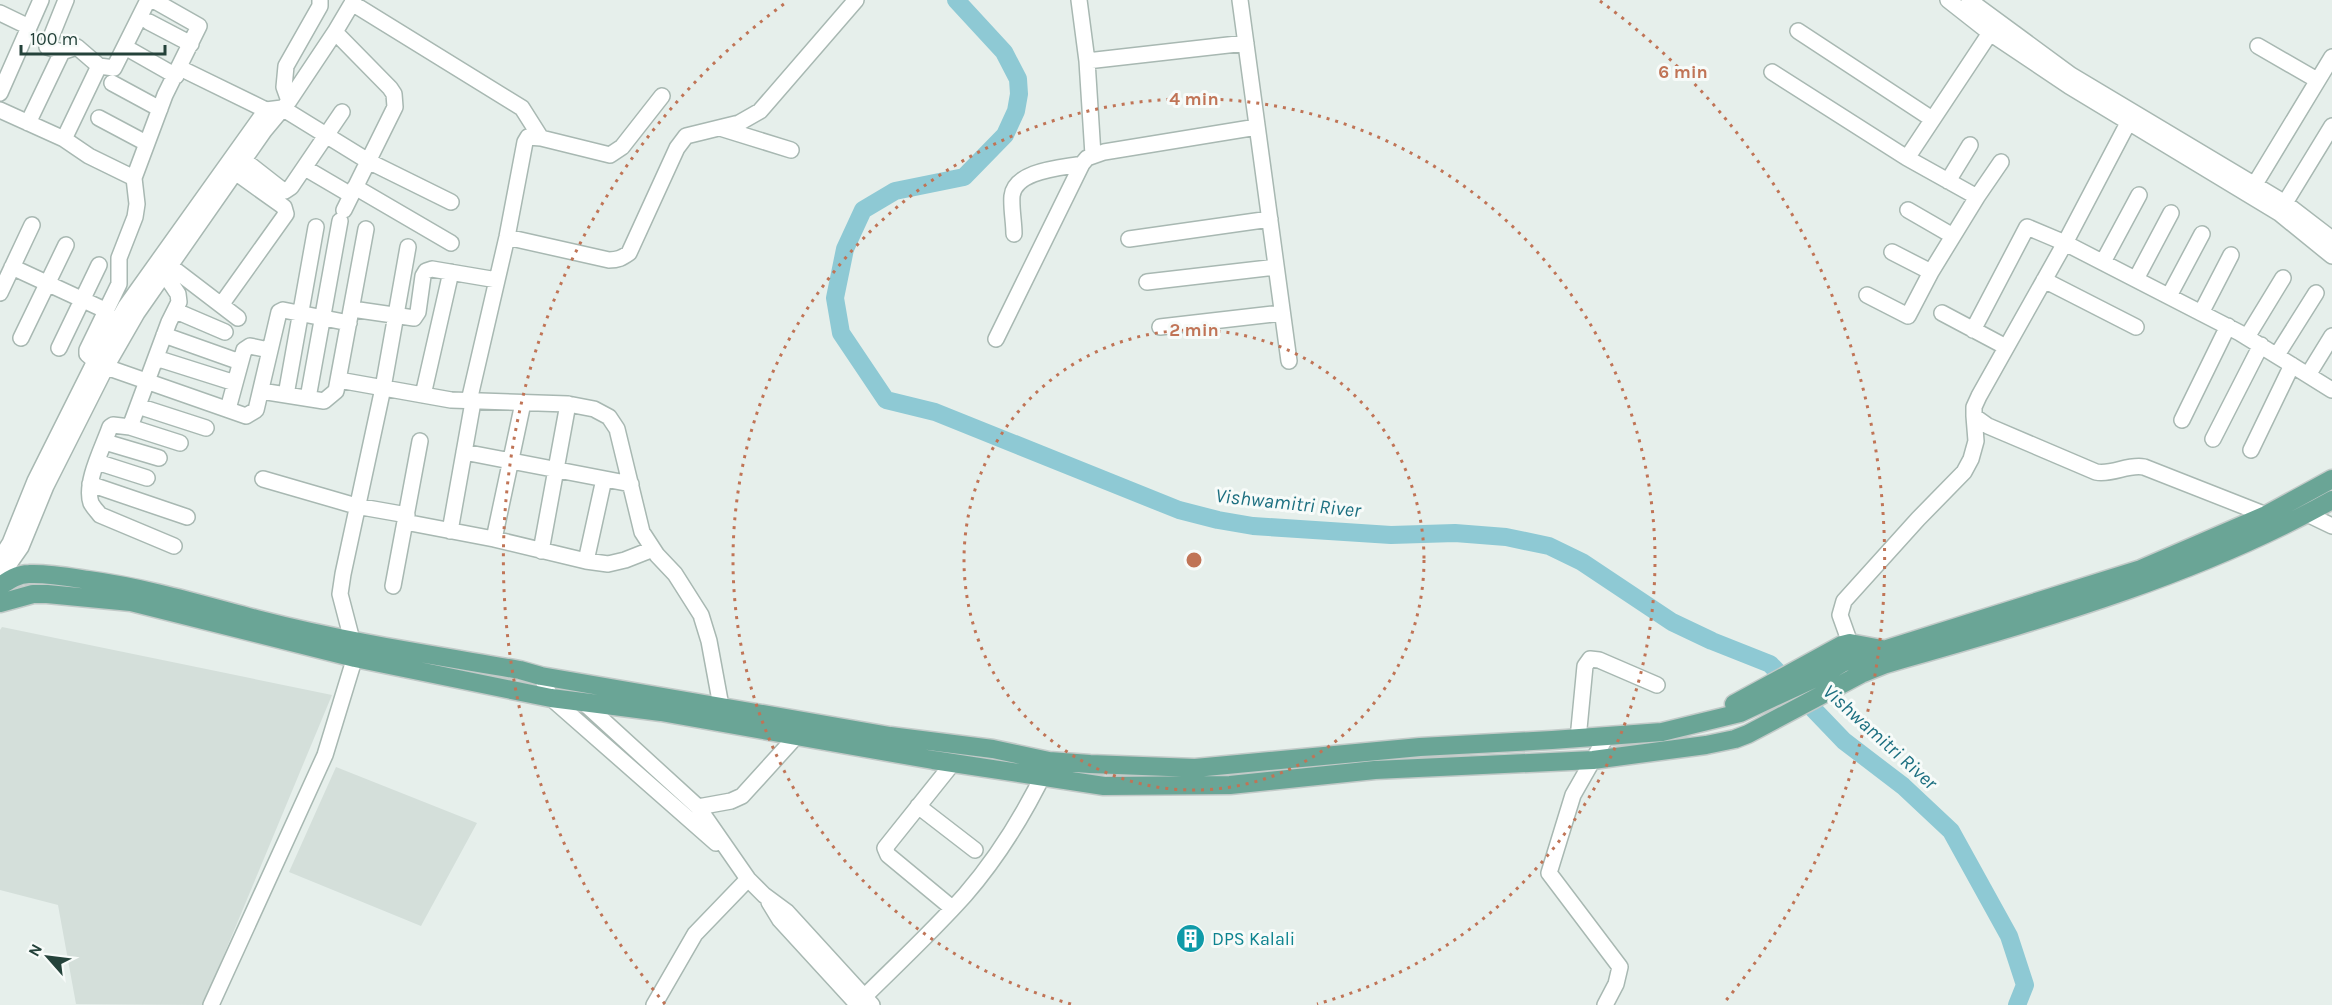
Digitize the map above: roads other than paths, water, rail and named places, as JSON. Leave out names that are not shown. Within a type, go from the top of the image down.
[{"type":"main road","points":[[0,603],[33,594],[131,602],[356,646],[520,670],[541,676],[721,706],[803,729],[953,763],[1046,769],[1090,764],[1195,768],[1420,747],[1662,732],[1740,707],[1824,674],[1843,651],[1887,650],[2141,569],[2266,515],[2332,479]]},
{"type":"main road","points":[[0,586],[11,579],[27,574],[63,576],[123,585],[183,598],[551,698],[803,729],[890,736],[993,749],[1046,769],[1104,786],[1230,785],[1375,770],[1593,760],[1706,746],[1735,739],[1861,674],[1886,664],[2054,616],[2152,582],[2291,523],[2332,501]]},
{"type":"street","points":[[0,93],[41,0]]},
{"type":"street","points":[[66,0],[46,47],[62,52],[77,47],[99,66],[114,68],[148,0]]},
{"type":"street","points":[[153,0],[200,26],[146,143],[134,178],[137,204],[135,217],[119,258],[119,284],[87,354],[101,364],[246,416],[256,410],[279,312],[283,310],[323,317],[395,315],[416,317],[426,271],[432,269],[497,280]]},
{"type":"street","points":[[320,0],[320,6],[286,66],[284,87],[286,104],[327,136],[368,161],[451,202]]},
{"type":"street","points":[[507,237],[618,260],[629,253],[681,141],[693,133],[720,128],[748,119],[760,111],[856,0]]},
{"type":"street","points":[[996,339],[1088,160],[1087,61],[1079,0]]},
{"type":"street","points":[[1240,0],[1289,361]]},
{"type":"street","points":[[1948,0],[1982,10]]},
{"type":"street","points":[[1969,0],[2071,75],[2255,184],[2332,256]]},
{"type":"street","points":[[0,559],[10,543],[35,481],[101,364],[286,104],[335,32],[353,1],[522,108],[541,138]]},
{"type":"street","points":[[1982,10],[1990,33],[2128,123],[2282,208],[2332,239]]},
{"type":"street","points":[[0,13],[29,27]]},
{"type":"street","points":[[149,22],[191,44]]},
{"type":"street","points":[[1798,31],[1932,119]]},
{"type":"street","points":[[308,398],[342,216],[395,107],[394,94],[335,32]]},
{"type":"street","points":[[1907,158],[1990,33]]},
{"type":"street","points":[[1087,61],[1246,43]]},
{"type":"street","points":[[2258,46],[2316,80]]},
{"type":"street","points":[[132,51],[266,110]]},
{"type":"street","points":[[28,123],[62,52]]},
{"type":"street","points":[[2255,184],[2332,57]]},
{"type":"street","points":[[64,139],[99,66]]},
{"type":"street","points":[[1772,72],[1907,158],[1977,197]]},
{"type":"street","points":[[112,83],[160,109]]},
{"type":"street","points":[[450,531],[471,402],[525,142],[528,137],[541,138],[610,155],[622,147],[662,96]]},
{"type":"street","points":[[0,577],[21,546],[126,306],[266,110],[286,104]]},
{"type":"street","points":[[0,110],[64,139],[89,156],[134,178]]},
{"type":"street","points":[[240,166],[285,191],[291,187],[305,168],[342,112]]},
{"type":"street","points":[[99,118],[146,143]]},
{"type":"street","points":[[1843,651],[1840,615],[1844,602],[1918,519],[1964,472],[1971,459],[1976,441],[1974,407],[2065,243],[2128,123]]},
{"type":"street","points":[[2282,208],[2332,126]]},
{"type":"street","points":[[1014,234],[1012,193],[1029,174],[1257,127]]},
{"type":"street","points":[[720,128],[791,150]]},
{"type":"street","points":[[1948,181],[1970,145]]},
{"type":"street","points":[[1868,295],[1908,316],[1931,272],[2001,162]]},
{"type":"street","points":[[221,305],[286,214],[284,207],[240,166]]},
{"type":"street","points":[[305,168],[451,243]]},
{"type":"street","points":[[2103,262],[2139,195]]},
{"type":"street","points":[[1908,210],[1953,236]]},
{"type":"street","points":[[2136,279],[2170,213]]},
{"type":"street","points":[[1129,239],[1270,219]]},
{"type":"street","points":[[0,292],[32,225]]},
{"type":"street","points":[[286,395],[316,227]]},
{"type":"street","points":[[1973,330],[2027,227],[2065,243],[2228,326],[2332,390]]},
{"type":"street","points":[[261,392],[324,401],[336,391],[366,229]]},
{"type":"street","points":[[2169,296],[2202,234]]},
{"type":"street","points":[[21,338],[66,245]]},
{"type":"street","points":[[211,1005],[325,754],[356,646],[340,594],[356,506],[383,388],[408,247]]},
{"type":"street","points":[[1892,252],[1931,272]]},
{"type":"street","points":[[2201,313],[2231,255]]},
{"type":"street","points":[[59,348],[99,265]]},
{"type":"street","points":[[12,267],[106,311]]},
{"type":"street","points":[[1147,282],[1276,267]]},
{"type":"street","points":[[167,269],[238,318]]},
{"type":"street","points":[[130,427],[169,322],[179,302],[167,269]]},
{"type":"street","points":[[423,395],[451,272]]},
{"type":"street","points":[[2247,337],[2283,278]]},
{"type":"street","points":[[2044,280],[2136,327]]},
{"type":"street","points":[[2277,355],[2316,293]]},
{"type":"street","points":[[176,311],[225,332]]},
{"type":"street","points":[[1160,327],[1282,313]]},
{"type":"street","points":[[1942,313],[2006,347]]},
{"type":"street","points":[[2182,420],[2228,326]]},
{"type":"street","points":[[164,335],[240,362]]},
{"type":"street","points":[[2308,375],[2332,336]]},
{"type":"street","points":[[2213,440],[2261,345]]},
{"type":"street","points":[[228,409],[240,362],[247,346],[269,350]]},
{"type":"street","points":[[156,358],[235,383]]},
{"type":"street","points":[[2251,450],[2292,365]]},
{"type":"street","points":[[339,380],[471,402],[568,404],[594,409],[609,417],[617,429],[642,532],[653,549],[675,574],[701,615],[709,641],[721,706]]},
{"type":"street","points":[[494,539],[523,403]]},
{"type":"street","points":[[541,551],[568,404]]},
{"type":"street","points":[[138,406],[206,428]]},
{"type":"street","points":[[1974,416],[1988,426],[2096,472],[2109,472],[2132,466],[2144,467],[2266,515]]},
{"type":"street","points":[[174,546],[100,515],[91,505],[90,484],[110,428],[114,425],[130,427],[180,443]]},
{"type":"street","points":[[393,586],[420,441]]},
{"type":"street","points":[[105,442],[159,458]]},
{"type":"street","points":[[464,452],[631,484]]},
{"type":"street","points":[[97,462],[147,478]]},
{"type":"street","points":[[263,479],[450,531],[586,561],[608,564],[653,549]]},
{"type":"street","points":[[586,561],[604,479]]},
{"type":"street","points":[[90,484],[187,517]]},
{"type":"street","points":[[2307,514],[2332,526]]},
{"type":"street","points":[[1578,739],[1585,666],[1590,659],[1599,660],[1657,685]]},
{"type":"street","points":[[541,676],[551,698],[734,859]]},
{"type":"street","points":[[582,701],[698,807],[748,879],[764,895],[780,920],[863,1002],[965,895],[1030,803],[1046,769]]},
{"type":"street","points":[[698,807],[731,801],[742,796],[803,729]]},
{"type":"street","points":[[1605,1005],[1616,984],[1620,967],[1549,873],[1573,795],[1606,737]]},
{"type":"street","points":[[952,908],[885,852],[888,843],[953,763]]},
{"type":"street","points":[[918,806],[975,850]]},
{"type":"street","points":[[654,1005],[695,934],[748,879]]},
{"type":"waterway","name":"Vishwamitri River","points":[[956,0],[1004,52],[1018,79],[1019,94],[1016,111],[1005,135],[964,177],[895,191],[863,210],[845,249],[835,298],[841,333],[886,400],[935,412],[1179,510],[1218,520],[1253,526],[1391,535],[1455,533],[1506,537],[1549,546],[1582,562],[1672,622],[1770,664],[1844,741],[1903,786],[1951,831],[2009,936],[2025,985],[2017,1005]]},
{"type":"place","name":"DPS Kalali","points":[[1191,939]]}]
